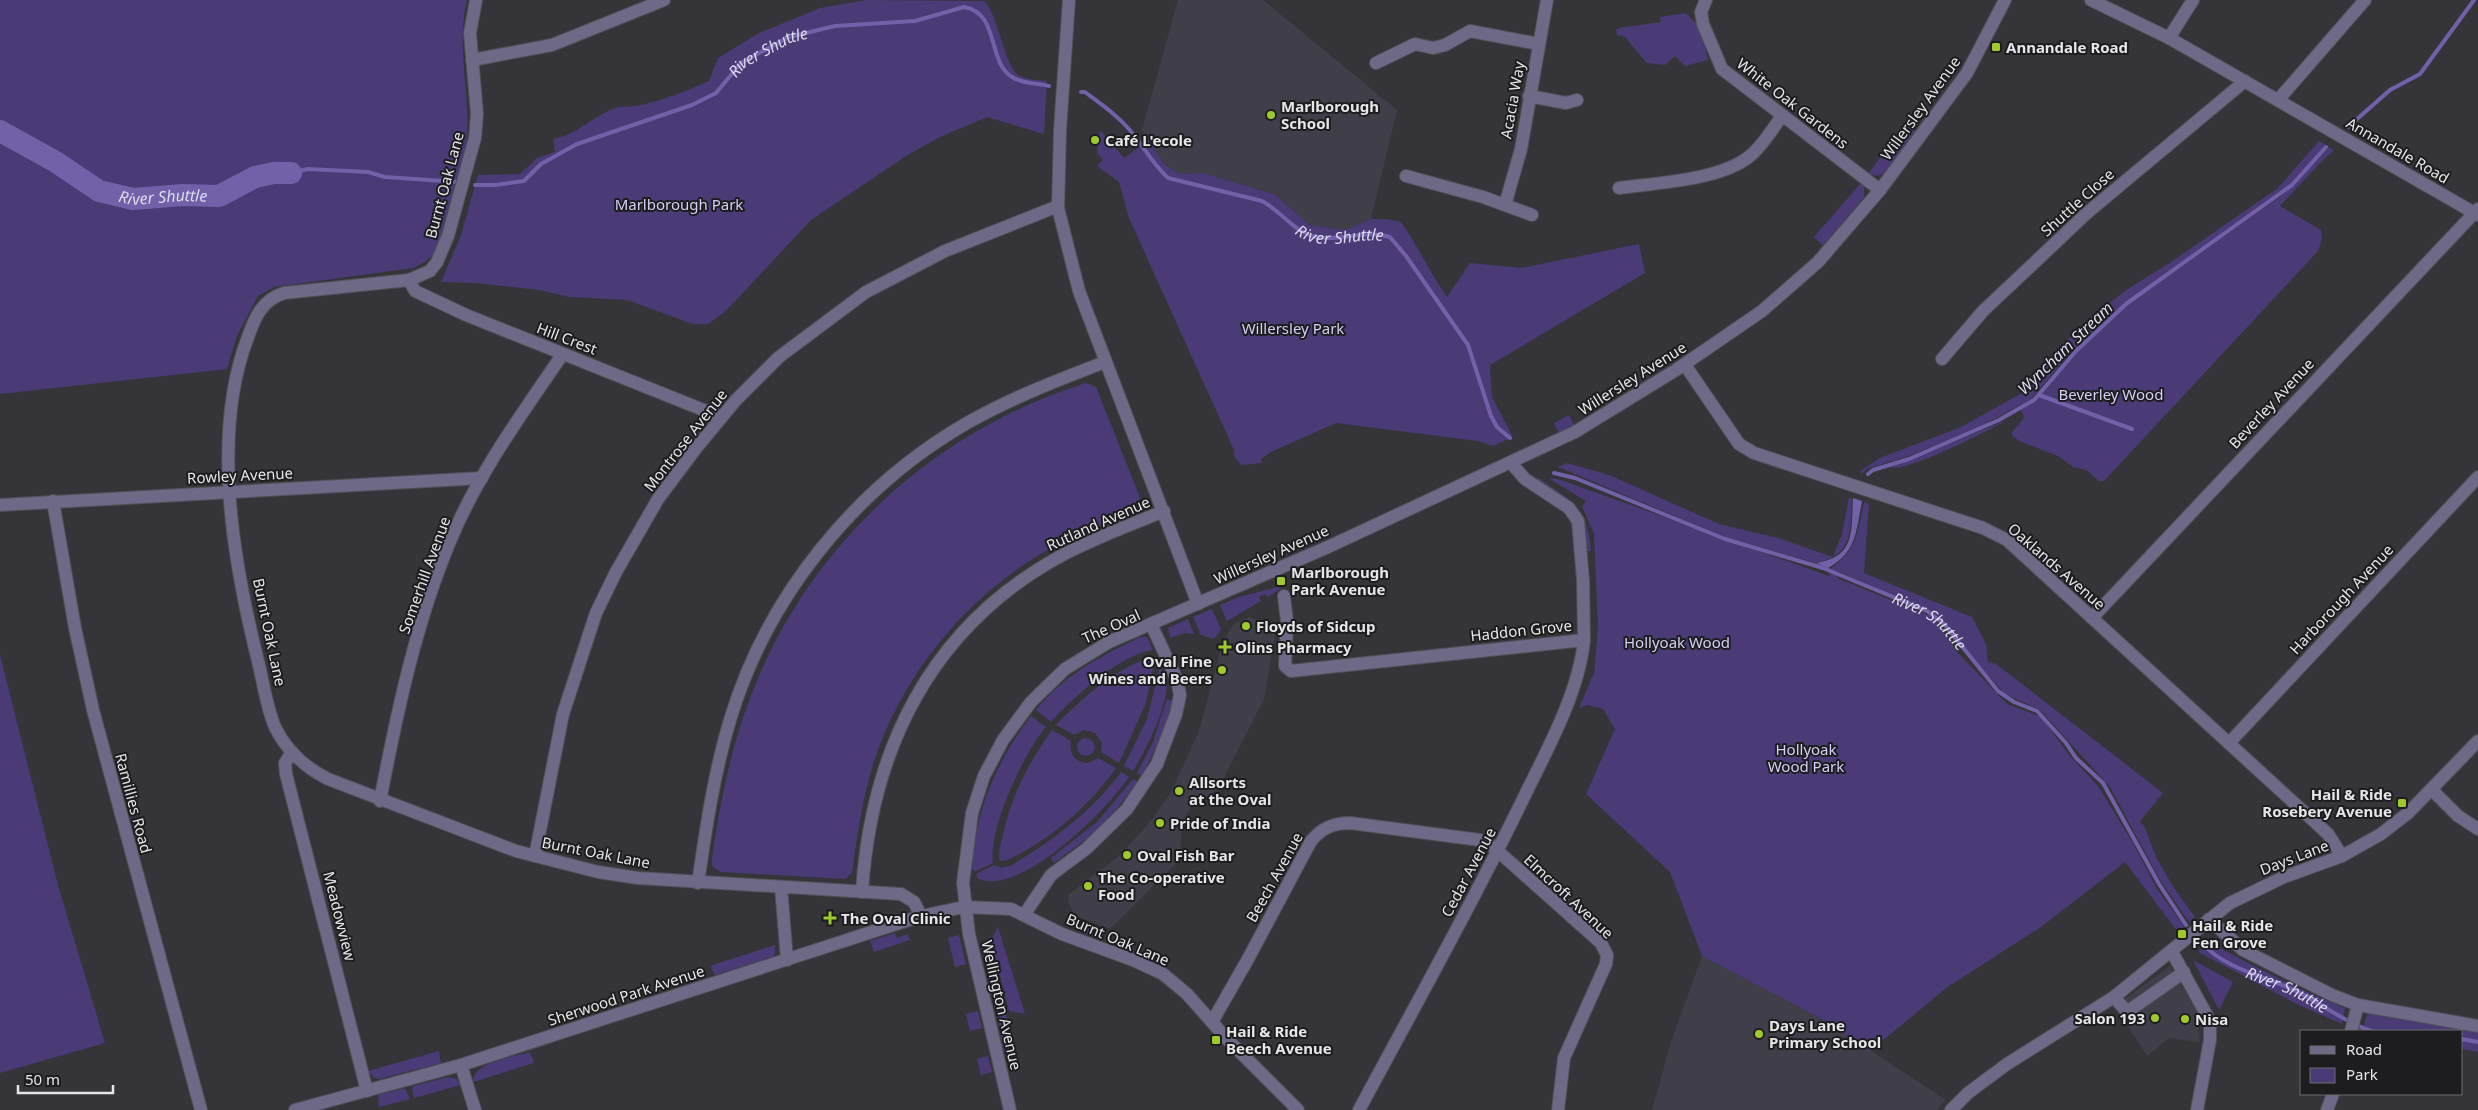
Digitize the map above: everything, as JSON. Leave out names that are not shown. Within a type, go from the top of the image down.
[{"type":"street","name":"Burnt Oak Lane","points":[[476,0],[470,28],[477,114],[474,138],[448,236],[440,257],[430,271],[409,280],[284,293],[266,302],[253,323],[236,376],[228,429],[230,492],[252,639],[275,726],[292,752],[317,774],[380,801],[535,856],[619,876],[698,883],[905,895],[917,905],[921,916]]},
{"type":"street","points":[[472,60],[552,45],[664,0]]},
{"type":"street","points":[[1069,0],[1060,130],[1058,206],[1079,291],[1198,604]]},
{"type":"street","name":"Acacia Way","points":[[1505,205],[1520,149],[1547,0]]},
{"type":"street","name":"White Oak Gardens","points":[[1706,0],[1701,12],[1704,26],[1722,69],[1880,190]]},
{"type":"street","name":"Willersley Avenue","points":[[1151,624],[1546,447],[1606,414],[1684,365],[1785,292],[1846,231],[1880,190],[1967,73],[2006,0]]},
{"type":"street","name":"Annandale Road","points":[[2091,0],[2169,38],[2346,140],[2477,212]]},
{"type":"street","points":[[2169,38],[2193,0]]},
{"type":"street","points":[[2278,100],[2364,0]]},
{"type":"street","points":[[1376,63],[1415,44],[1433,48],[1445,45],[1470,31],[1539,44]]},
{"type":"street","name":"Shuttle Close","points":[[1942,359],[1983,311],[2087,213],[2245,81]]},
{"type":"street","points":[[1529,96],[1566,103],[1577,100]]},
{"type":"street","points":[[1619,188],[1717,173],[1736,167],[1752,155],[1782,116]]},
{"type":"street","points":[[1406,176],[1532,214]]},
{"type":"street","name":"Montrose Avenue","points":[[535,856],[563,714],[596,613],[616,572],[658,499],[721,417],[779,357],[866,292],[945,251],[1058,206]]},
{"type":"street","name":"Beverley Avenue","points":[[2092,618],[2477,212]]},
{"type":"street","name":"Hill Crest","points":[[409,280],[415,291],[426,297],[562,355],[721,417]]},
{"type":"street","name":"Somerhill Avenue","points":[[380,801],[396,716],[429,601],[451,540],[482,478],[502,444],[562,355]]},
{"type":"street","points":[[698,883],[715,775],[738,697],[766,633],[782,605],[820,550],[862,503],[933,444],[1012,399],[1105,362]]},
{"type":"street","name":"Oaklands Avenue","points":[[1684,365],[1739,444],[1754,453],[1983,528],[2002,537],[2029,559],[2328,834],[2342,856]]},
{"type":"street","name":"Haddon Grove","points":[[1284,596],[1287,622],[1285,666],[1291,671],[1584,640],[1578,521],[1570,508],[1525,479],[1511,463]]},
{"type":"street","name":"Harborough Avenue","points":[[2229,743],[2478,477]]},
{"type":"street","name":"Rowley Avenue","points":[[0,505],[482,478]]},
{"type":"street","name":"Ramillies Road","points":[[53,502],[75,628],[93,710],[201,1110]]},
{"type":"street","name":"Rutland Avenue","points":[[862,892],[873,808],[881,776],[894,740],[928,678],[956,641],[999,597],[1034,572],[1084,544],[1164,511]]},
{"type":"street","name":"The Oval","points":[[964,907],[964,868],[972,813],[984,776],[1003,740],[1031,702],[1065,669],[1100,646],[1151,624],[1178,680],[1180,695],[1176,714],[1157,764],[1127,808],[1086,849],[1051,875],[1024,915]]},
{"type":"street","name":"Cedar Avenue","points":[[1359,1110],[1498,852],[1547,750],[1575,685],[1582,663],[1584,640]]},
{"type":"street","name":"Days Lane","points":[[1951,1110],[1968,1093],[2007,1064],[2114,997],[2172,952],[2230,903],[2255,889],[2342,856],[2381,834],[2408,813],[2432,790],[2478,741]]},
{"type":"street","name":"Meadowview","points":[[292,752],[285,763],[286,774],[367,1091]]},
{"type":"street","points":[[2432,790],[2458,816],[2478,829]]},
{"type":"street","name":"Beech Avenue","points":[[1212,1022],[1311,841],[1324,828],[1332,825],[1350,824],[1480,840],[1498,852]]},
{"type":"street","name":"Elmcroft Avenue","points":[[1498,852],[1601,943],[1607,955],[1606,964],[1564,1058],[1558,1110]]},
{"type":"street","points":[[781,887],[787,960]]},
{"type":"street","name":"Burnt Oak Lane","points":[[964,907],[1004,908],[1024,915],[1062,934],[1133,960],[1163,974],[1187,994],[1298,1110]]},
{"type":"street","name":"Sherwood Park Avenue","points":[[295,1110],[461,1065],[921,916],[964,907]]},
{"type":"street","name":"Wellington Avenue","points":[[964,907],[1010,1110]]},
{"type":"street","points":[[2209,919],[2243,950],[2332,995],[2358,1005],[2478,1026]]},
{"type":"street","points":[[2172,952],[2205,1010],[2211,1031],[2197,1110]]},
{"type":"street","points":[[2114,997],[2127,1012],[2184,972]]},
{"type":"street","points":[[2351,1030],[2358,1005]]},
{"type":"street","points":[[461,1065],[475,1110]]},
{"type":"street","points":[[2327,1110],[2333,1095]]},
{"type":"shaded area","name":"Marlborough School","points":[[1178,0],[1263,0],[1397,110],[1371,219],[1345,230],[1310,225],[1274,194],[1203,173],[1180,174],[1164,164],[1142,130]]},
{"type":"shaded area","points":[[1853,498],[1862,501],[1854,540],[1850,548],[1838,562],[1828,568],[1816,563],[1829,560],[1838,555],[1849,541]]},
{"type":"shaded area","points":[[1249,617],[1276,628],[1264,699],[1218,789],[1202,801],[1191,806],[1182,824],[1179,860],[1110,929],[1074,915],[1068,901],[1069,894],[1119,856],[1150,822],[1170,794],[1199,731],[1223,641],[1234,624]]},
{"type":"shaded area","name":"Days Lane Primary School","points":[[1702,956],[1829,1023],[1946,1100],[1936,1110],[1652,1110],[1670,1045]]},
{"type":"shaded area","points":[[2170,966],[2197,1011],[2200,1042],[2169,1038],[2147,1056],[2115,1006]]},
{"type":"green space","points":[[0,0],[467,0],[464,17],[463,51],[467,103],[467,137],[454,196],[435,252],[429,259],[414,268],[274,287],[258,296],[237,336],[227,369],[0,394]]},
{"type":"green space","name":"Marlborough Park","points":[[866,0],[985,1],[1015,72],[1026,78],[1047,81],[1044,134],[987,117],[940,137],[906,156],[811,220],[726,311],[708,324],[693,324],[627,300],[569,297],[540,290],[476,283],[441,282],[461,235],[478,175],[520,174],[537,158],[555,152],[553,139],[570,134],[607,111],[618,107],[654,102],[709,81],[718,58],[759,33],[820,8]]},
{"type":"green space","points":[[1685,13],[1699,28],[1704,40],[1708,60],[1685,66],[1675,56],[1665,65],[1647,63],[1625,37],[1617,35],[1616,30],[1619,28],[1661,22],[1660,17]]},
{"type":"green space","points":[[1905,124],[1915,131],[1884,173],[1877,176],[1868,174]]},
{"type":"green space","name":"Willersley Park","points":[[1100,130],[1124,158],[1149,140],[1164,164],[1180,174],[1203,173],[1274,194],[1310,225],[1345,230],[1371,219],[1401,222],[1447,297],[1470,263],[1521,268],[1639,244],[1645,273],[1490,365],[1492,397],[1513,437],[1493,446],[1478,441],[1336,423],[1271,452],[1261,459],[1262,463],[1241,465],[1234,456],[1234,450],[1129,218],[1119,182],[1097,166],[1103,160],[1097,153]]},
{"type":"green space","points":[[2319,141],[2326,145],[2283,192],[2103,321],[2073,350],[2030,400],[1979,427],[1909,456],[1869,468],[1862,473],[1859,472],[1880,458],[1961,427],[2022,393],[2060,347],[2093,316],[2126,290],[2171,262],[2278,188]]},
{"type":"green space","name":"Beverley Wood","points":[[2329,147],[2334,150],[2280,206],[2321,230],[2322,239],[2318,251],[2104,481],[2099,481],[2086,470],[2073,467],[2058,456],[2019,441],[2012,435],[2012,432],[2024,418],[2021,410],[2042,392],[2098,330],[2129,304],[2282,195]]},
{"type":"green space","points":[[1861,183],[1864,187],[1864,197],[1823,246],[1814,237]]},
{"type":"green space","points":[[1086,383],[1096,387],[1139,495],[1141,508],[1065,540],[1023,565],[994,587],[943,638],[921,667],[902,698],[886,731],[873,765],[866,792],[852,873],[845,879],[721,872],[712,866],[715,837],[727,774],[738,733],[752,693],[777,639],[807,589],[843,542],[884,500],[929,463],[978,430],[1031,404]]},
{"type":"green space","points":[[1569,415],[1574,425],[1559,433],[1554,423]]},
{"type":"green space","points":[[2007,420],[1931,457],[1900,467],[1890,468]]},
{"type":"green space","points":[[1567,463],[1609,475],[1719,524],[1778,538],[1833,557],[1815,563],[1725,537],[1558,467]]},
{"type":"green space","points":[[1539,478],[1570,500],[1582,514],[1589,535],[1591,551],[1587,551],[1584,523],[1572,504],[1536,479]]},
{"type":"green space","name":"Hollyoak Wood Park","points":[[1548,478],[1558,479],[1829,576],[1830,569],[1846,554],[1855,540],[1864,502],[1869,504],[1864,573],[1972,617],[1986,644],[1988,662],[1996,664],[2163,793],[2140,821],[2145,828],[2157,859],[2174,888],[2195,917],[2189,922],[2160,880],[2110,787],[2040,710],[2005,694],[1933,613],[1839,572],[1837,578],[1933,617],[1958,653],[2007,704],[2041,717],[2070,756],[2098,786],[2134,845],[2157,889],[2184,926],[2178,932],[2125,862],[2041,927],[1946,988],[1869,1052],[1829,1023],[1702,956],[1670,872],[1586,794],[1615,729],[1603,709],[1588,705],[1579,708],[1594,673],[1598,628],[1594,534],[1582,506],[1586,501]]},
{"type":"green space","points":[[1849,497],[1852,498],[1850,531],[1843,548],[1833,556],[1842,534]]},
{"type":"green space","points":[[1278,587],[1280,589],[1268,597],[1265,594],[1259,597],[1261,601],[1227,621],[1220,605],[1239,597]]},
{"type":"green space","points":[[1212,609],[1221,630],[1214,639],[1201,635],[1193,617]]},
{"type":"green space","points":[[1188,619],[1194,634],[1185,633],[1170,638],[1168,628]]},
{"type":"green space","points":[[1140,637],[1147,637],[1153,650],[1126,660],[1112,668],[1084,690],[1051,722],[1036,710],[1047,697],[1071,676],[1097,659]]},
{"type":"green space","points":[[0,655],[58,885],[105,1043],[0,1073]]},
{"type":"green space","points":[[1150,657],[1154,658],[1154,664],[1146,703],[1119,763],[1101,752],[1102,743],[1095,733],[1084,730],[1074,735],[1056,725],[1111,677]]},
{"type":"green space","points":[[1160,667],[1167,683],[1166,696],[1149,741],[1133,771],[1124,766],[1147,719]]},
{"type":"green space","points":[[1167,699],[1173,701],[1161,737],[1142,776],[1137,773],[1153,742]]},
{"type":"green space","points":[[1031,716],[1046,727],[1028,754],[1009,792],[996,831],[993,863],[976,871],[972,869],[977,828],[990,788],[1008,751]]},
{"type":"green space","points":[[1052,730],[1071,741],[1071,750],[1076,759],[1088,763],[1098,758],[1116,768],[1086,804],[1051,834],[1010,859],[1000,861],[1000,845],[1016,793],[1028,767]]},
{"type":"green space","points":[[1082,738],[1090,738],[1095,743],[1093,754],[1082,756],[1077,751],[1077,743]]},
{"type":"green space","points":[[1121,772],[1129,777],[1102,809],[1083,829],[1038,864],[1016,876],[995,881],[977,878],[976,874],[994,865],[1002,868],[1012,865],[1057,835],[1085,812]]},
{"type":"green space","points":[[1133,779],[1138,782],[1094,833],[1054,863],[1051,858],[1097,822]]},
{"type":"green space","points":[[1082,922],[1105,932],[1097,938],[1078,931]]},
{"type":"green space","points":[[998,927],[1025,1014],[1009,1011],[991,940]]},
{"type":"green space","points":[[895,933],[897,938],[908,934],[910,940],[874,952],[870,941]]},
{"type":"green space","points":[[959,935],[966,964],[955,967],[948,938]]},
{"type":"green space","points":[[2209,942],[2276,977],[2345,1008],[2342,1024],[2301,1006],[2198,952]]},
{"type":"green space","points":[[775,945],[773,957],[715,975],[710,966]]},
{"type":"green space","points":[[2193,960],[2233,982],[2219,1010]]},
{"type":"green space","points":[[1002,998],[1015,1050],[1003,1053],[996,1000]]},
{"type":"green space","points":[[978,1011],[982,1028],[970,1031],[966,1014]]},
{"type":"green space","points":[[2368,1013],[2478,1032],[2478,1052],[2463,1049],[2463,1030],[2362,1030]]},
{"type":"green space","points":[[439,1051],[441,1063],[379,1079],[374,1078],[368,1071]]},
{"type":"green space","points":[[530,1052],[534,1063],[473,1082],[475,1075],[487,1065]]},
{"type":"green space","points":[[988,1056],[992,1072],[981,1075],[977,1059]]},
{"type":"green space","points":[[448,1077],[457,1079],[461,1085],[414,1098],[413,1086]]},
{"type":"green space","points":[[405,1088],[410,1099],[379,1107],[378,1095]]},
{"type":"waterway","name":"Wyncham Stream","points":[[2348,127],[2390,90],[2420,74],[2474,0]]},
{"type":"waterway","name":"River Shuttle","points":[[475,185],[495,185],[524,181],[541,164],[577,144],[692,105],[716,93],[741,63],[789,37],[835,26],[915,21],[964,7],[975,11],[983,18],[1004,70],[1012,77],[1021,81],[1049,86]]},
{"type":"waterway","name":"River Shuttle","points":[[1081,92],[1085,92],[1122,122],[1168,178],[1262,201],[1308,235],[1325,238],[1371,234],[1390,237],[1406,256],[1468,345],[1491,416],[1497,427],[1510,438]]},
{"type":"waterway","name":"River Shuttle","points":[[0,131],[56,162],[99,191],[133,199],[183,195],[219,196],[255,177],[274,173],[291,173]]},
{"type":"waterway","name":"Wyncham Stream","points":[[1868,474],[1873,470],[1909,459],[1999,420],[2034,400],[2076,351],[2126,304],[2292,185],[2326,147]]},
{"type":"waterway","name":"River Shuttle","points":[[291,173],[308,169],[368,172],[385,177],[458,182]]},
{"type":"waterway","points":[[2039,395],[2132,429]]},
{"type":"waterway","name":"River Shuttle","points":[[1554,473],[1575,478],[1725,539],[1823,568],[1927,611],[1944,624],[1998,691],[2014,702],[2037,711],[2066,743],[2076,758],[2103,783],[2159,884],[2186,925]]},
{"type":"waterway","name":"River Shuttle","points":[[2204,945],[2225,961],[2288,987],[2368,1030]]},
{"type":"waterway","name":"River Shuttle","points":[[2463,1039],[2478,1042]]},
{"type":"place","name":"Annandale Road","points":[[1996,47]]},
{"type":"place","name":"Marlborough School","points":[[1271,115]]},
{"type":"place","name":"Café L'ecole","points":[[1095,140]]},
{"type":"place","name":"Marlborough Park Avenue","points":[[1281,581]]},
{"type":"place","name":"Floyds of Sidcup","points":[[1246,626]]},
{"type":"place","name":"Olins Pharmacy","points":[[1225,647]]},
{"type":"place","name":"Oval Fine Wines and Beers","points":[[1222,670]]},
{"type":"place","name":"Allsorts at the Oval","points":[[1179,791]]},
{"type":"place","name":"Hail & Ride Rosebery Avenue","points":[[2402,803]]},
{"type":"place","name":"Pride of India","points":[[1160,823]]},
{"type":"place","name":"Oval Fish Bar","points":[[1127,855]]},
{"type":"place","name":"The Co-operative Food","points":[[1088,886]]},
{"type":"place","name":"The Oval Clinic","points":[[830,918]]},
{"type":"place","name":"Hail & Ride Fen Grove","points":[[2182,934]]},
{"type":"place","name":"Salon 193","points":[[2155,1018]]},
{"type":"place","name":"Nisa","points":[[2185,1019]]},
{"type":"place","name":"Days Lane Primary School","points":[[1759,1034]]},
{"type":"place","name":"Hail & Ride Beech Avenue","points":[[1216,1040]]},
{"type":"park label","name":"Hollyoak Wood","points":[[1677,642]]}]
